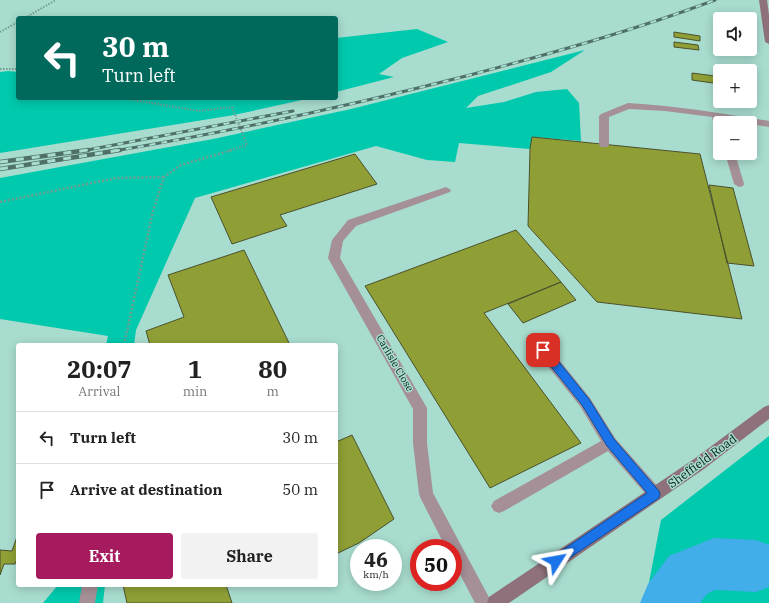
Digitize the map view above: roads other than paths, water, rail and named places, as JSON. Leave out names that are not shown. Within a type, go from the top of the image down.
[{"type":"main road","points":[[763,0],[769,42]]},
{"type":"main road","name":"Sheffield Road","points":[[495,603],[699,464],[769,411]]},
{"type":"street","points":[[604,145],[604,116],[628,106],[665,108],[769,124]]},
{"type":"street","points":[[732,160],[739,184]]},
{"type":"street","name":"Carlisle Close","points":[[446,190],[352,223],[338,240],[334,258],[420,408],[420,443],[426,494],[484,603]]},
{"type":"street","points":[[543,350],[585,402],[610,443],[655,494]]},
{"type":"street","points":[[499,506],[610,443]]},
{"type":"street","points":[[87,603],[90,587]]},
{"type":"waterway","points":[[667,603],[688,575],[714,564],[756,566]]},
{"type":"railway","points":[[117,151],[249,126],[426,86],[563,50],[715,0]]},
{"type":"railway","points":[[85,150],[293,111]]},
{"type":"railway","points":[[0,162],[85,150]]},
{"type":"railway","points":[[0,169],[117,151]]}]
